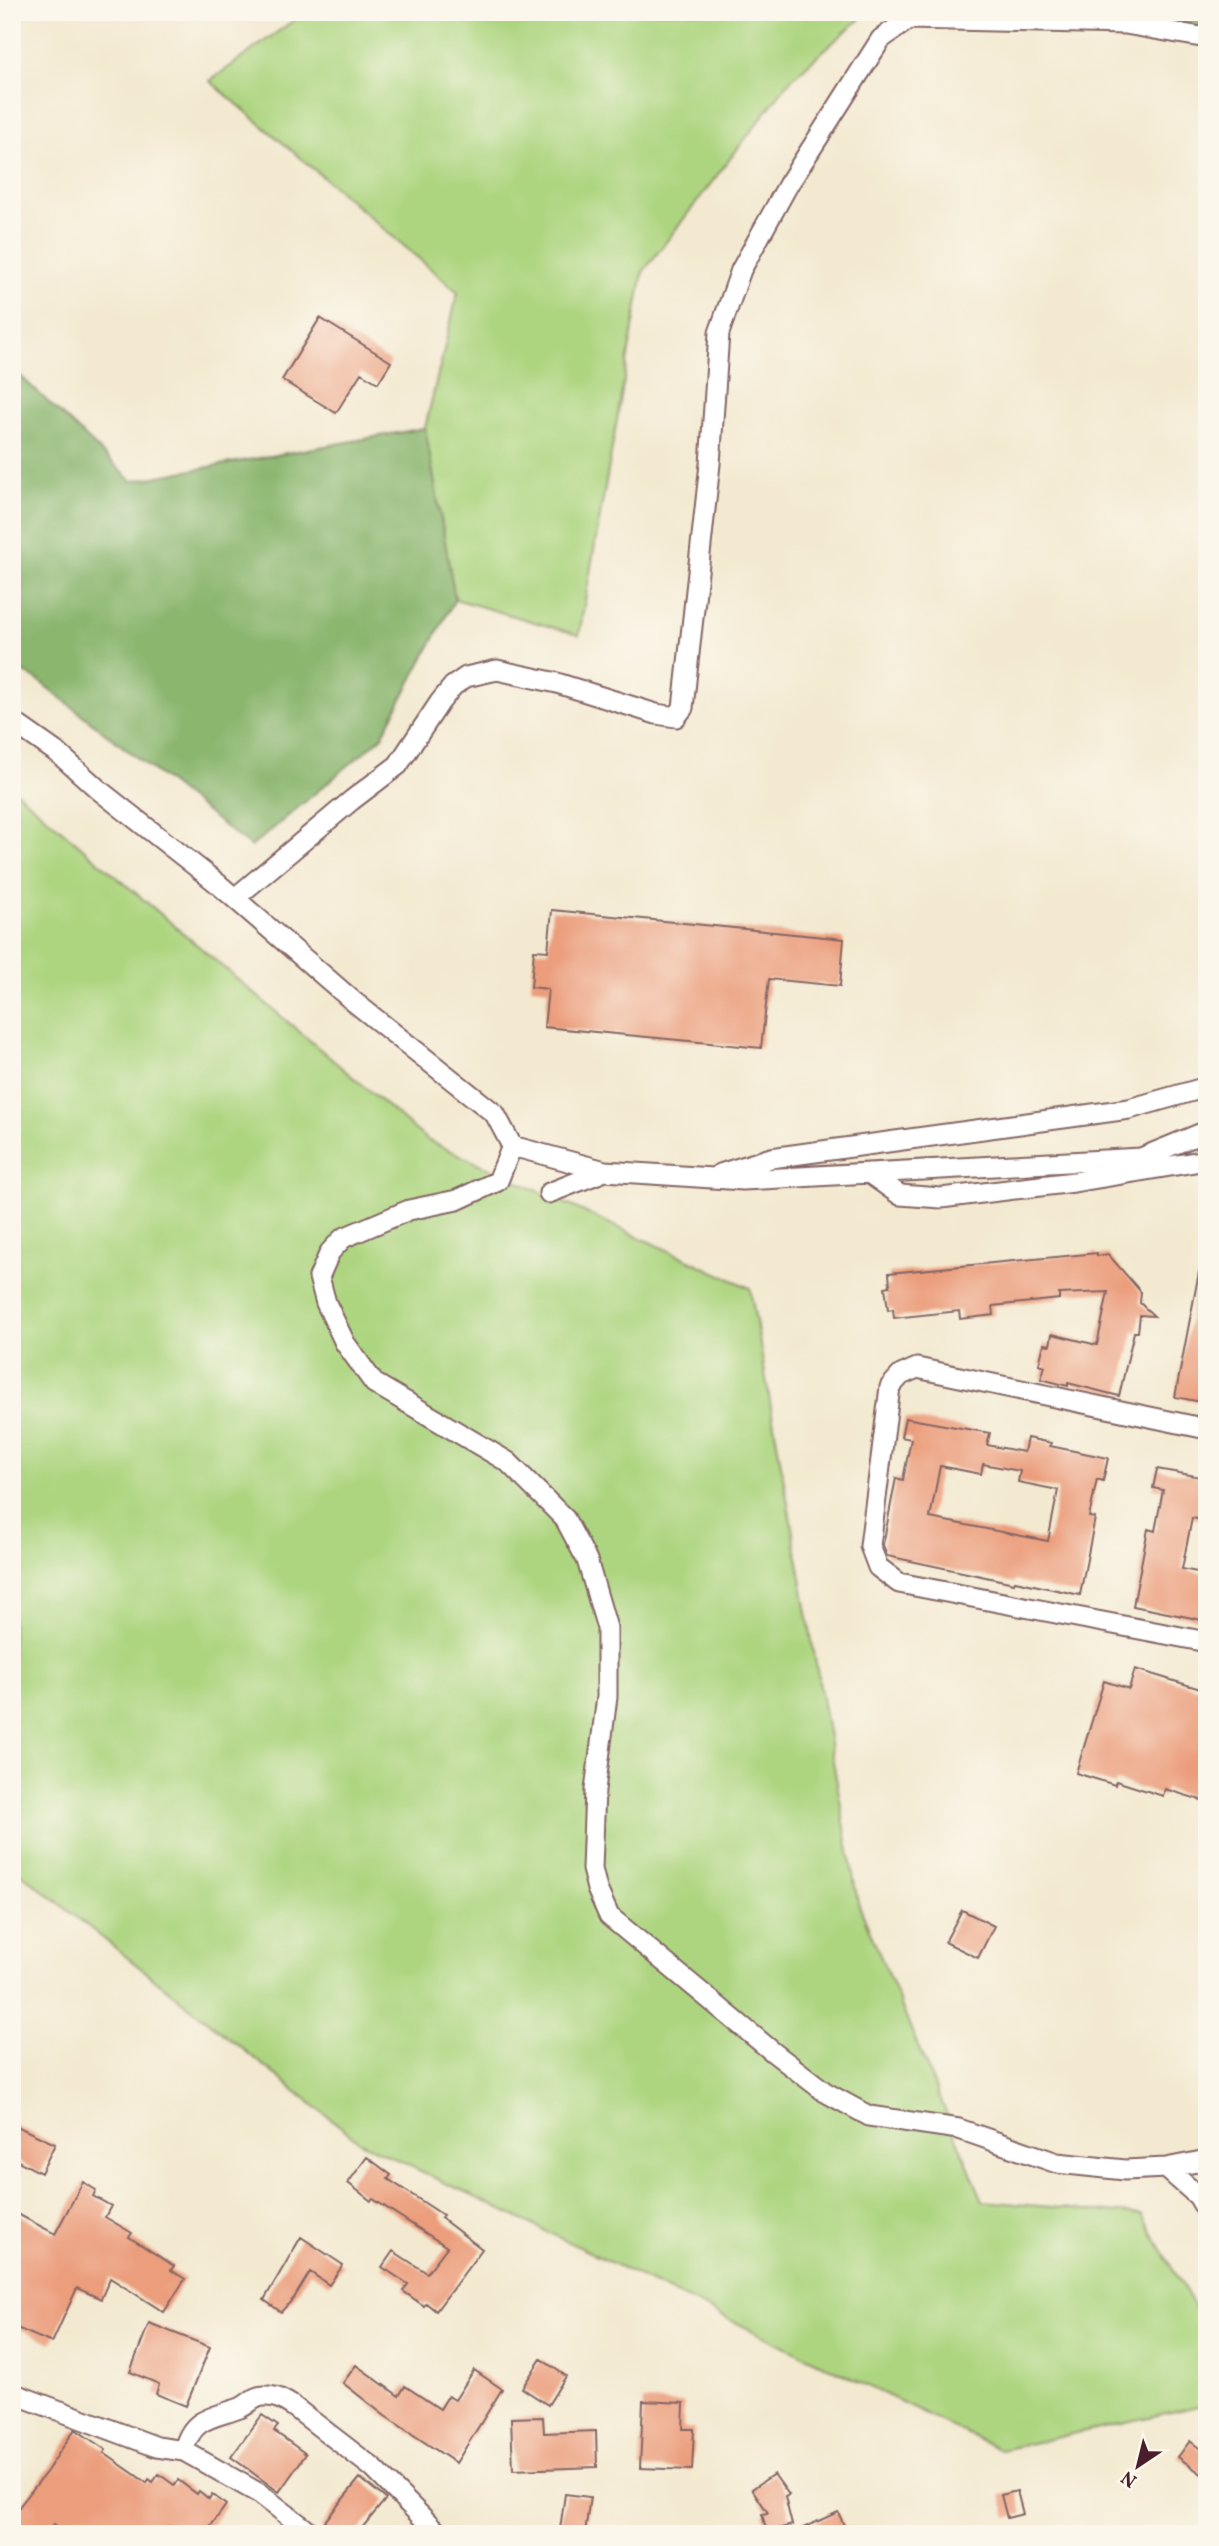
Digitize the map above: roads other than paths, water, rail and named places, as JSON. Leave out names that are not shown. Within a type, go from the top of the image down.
[{"type":"street","points":[[235,898],[398,765],[440,702],[453,686],[466,677],[497,670],[557,683],[656,714],[676,716],[683,708],[708,477],[719,333],[741,270],[788,185],[881,39],[914,16],[1125,24],[1207,38]]},
{"type":"street","points":[[12,721],[59,754],[99,790],[235,898],[353,1001],[495,1114],[512,1146],[605,1171],[743,1180],[1142,1158],[1207,1131]]},
{"type":"street","points":[[708,1177],[771,1158],[1129,1109],[1207,1087]]},
{"type":"street","points":[[512,1146],[498,1181],[457,1200],[410,1210],[343,1238],[330,1252],[319,1277],[326,1303],[345,1343],[374,1383],[508,1462],[565,1519],[587,1560],[607,1628],[607,1697],[595,1790],[592,1869],[597,1889],[609,1916],[773,2052],[825,2092],[869,2116],[959,2129],[1057,2163],[1125,2170],[1166,2168],[1207,2160]]},
{"type":"street","points":[[869,1173],[900,1195],[941,1198],[1074,1182],[1207,1160]]},
{"type":"street","points":[[548,1193],[605,1171]]},
{"type":"street","points":[[1207,1429],[917,1368],[901,1375],[890,1387],[870,1545],[878,1567],[899,1583],[1207,1642]]},
{"type":"street","points":[[1166,2168],[1198,2196],[1207,2211]]},
{"type":"street","points":[[12,2393],[157,2447],[184,2451],[260,2494],[312,2534]]},
{"type":"street","points":[[184,2451],[187,2437],[197,2424],[220,2413],[243,2407],[254,2397],[267,2395],[281,2398],[373,2468],[439,2534]]}]
